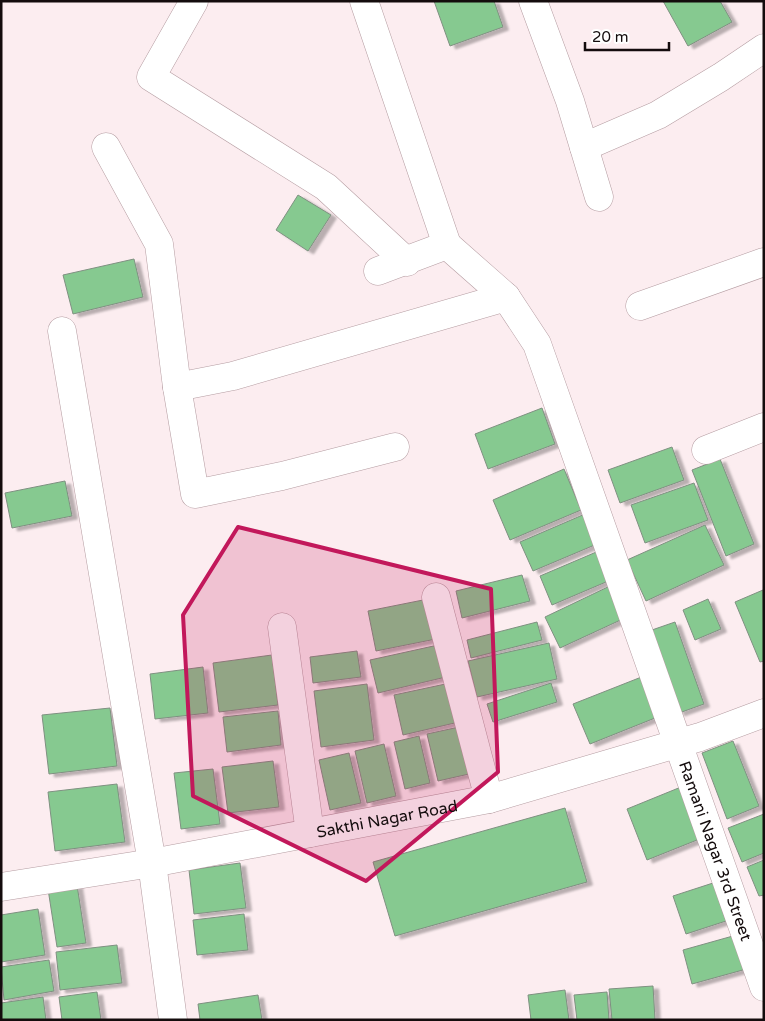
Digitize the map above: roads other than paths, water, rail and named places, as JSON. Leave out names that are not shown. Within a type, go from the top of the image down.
[{"type":"street","points":[[194,1],[151,76],[326,187],[407,262]]},
{"type":"street","points":[[364,1],[447,245],[407,262],[378,271]]},
{"type":"street","points":[[533,1],[570,101],[599,196]]},
{"type":"street","points":[[584,148],[658,115],[721,77],[764,48]]},
{"type":"street","points":[[106,147],[159,244],[177,387],[195,494],[282,476],[395,446]]},
{"type":"street","name":"Ramani Nagar 3rd Street","points":[[447,245],[506,297],[536,344],[630,604],[676,744],[764,987]]},
{"type":"street","points":[[640,306],[764,262]]},
{"type":"street","points":[[177,387],[233,376],[506,297]]},
{"type":"street","points":[[62,331],[152,863],[173,1020]]},
{"type":"street","points":[[706,450],[764,427]]},
{"type":"street","points":[[436,597],[489,799]]},
{"type":"street","points":[[282,627],[310,833]]},
{"type":"street","name":"Sakthi Nagar Road","points":[[1,887],[152,863],[489,799],[700,738],[764,713]]}]
